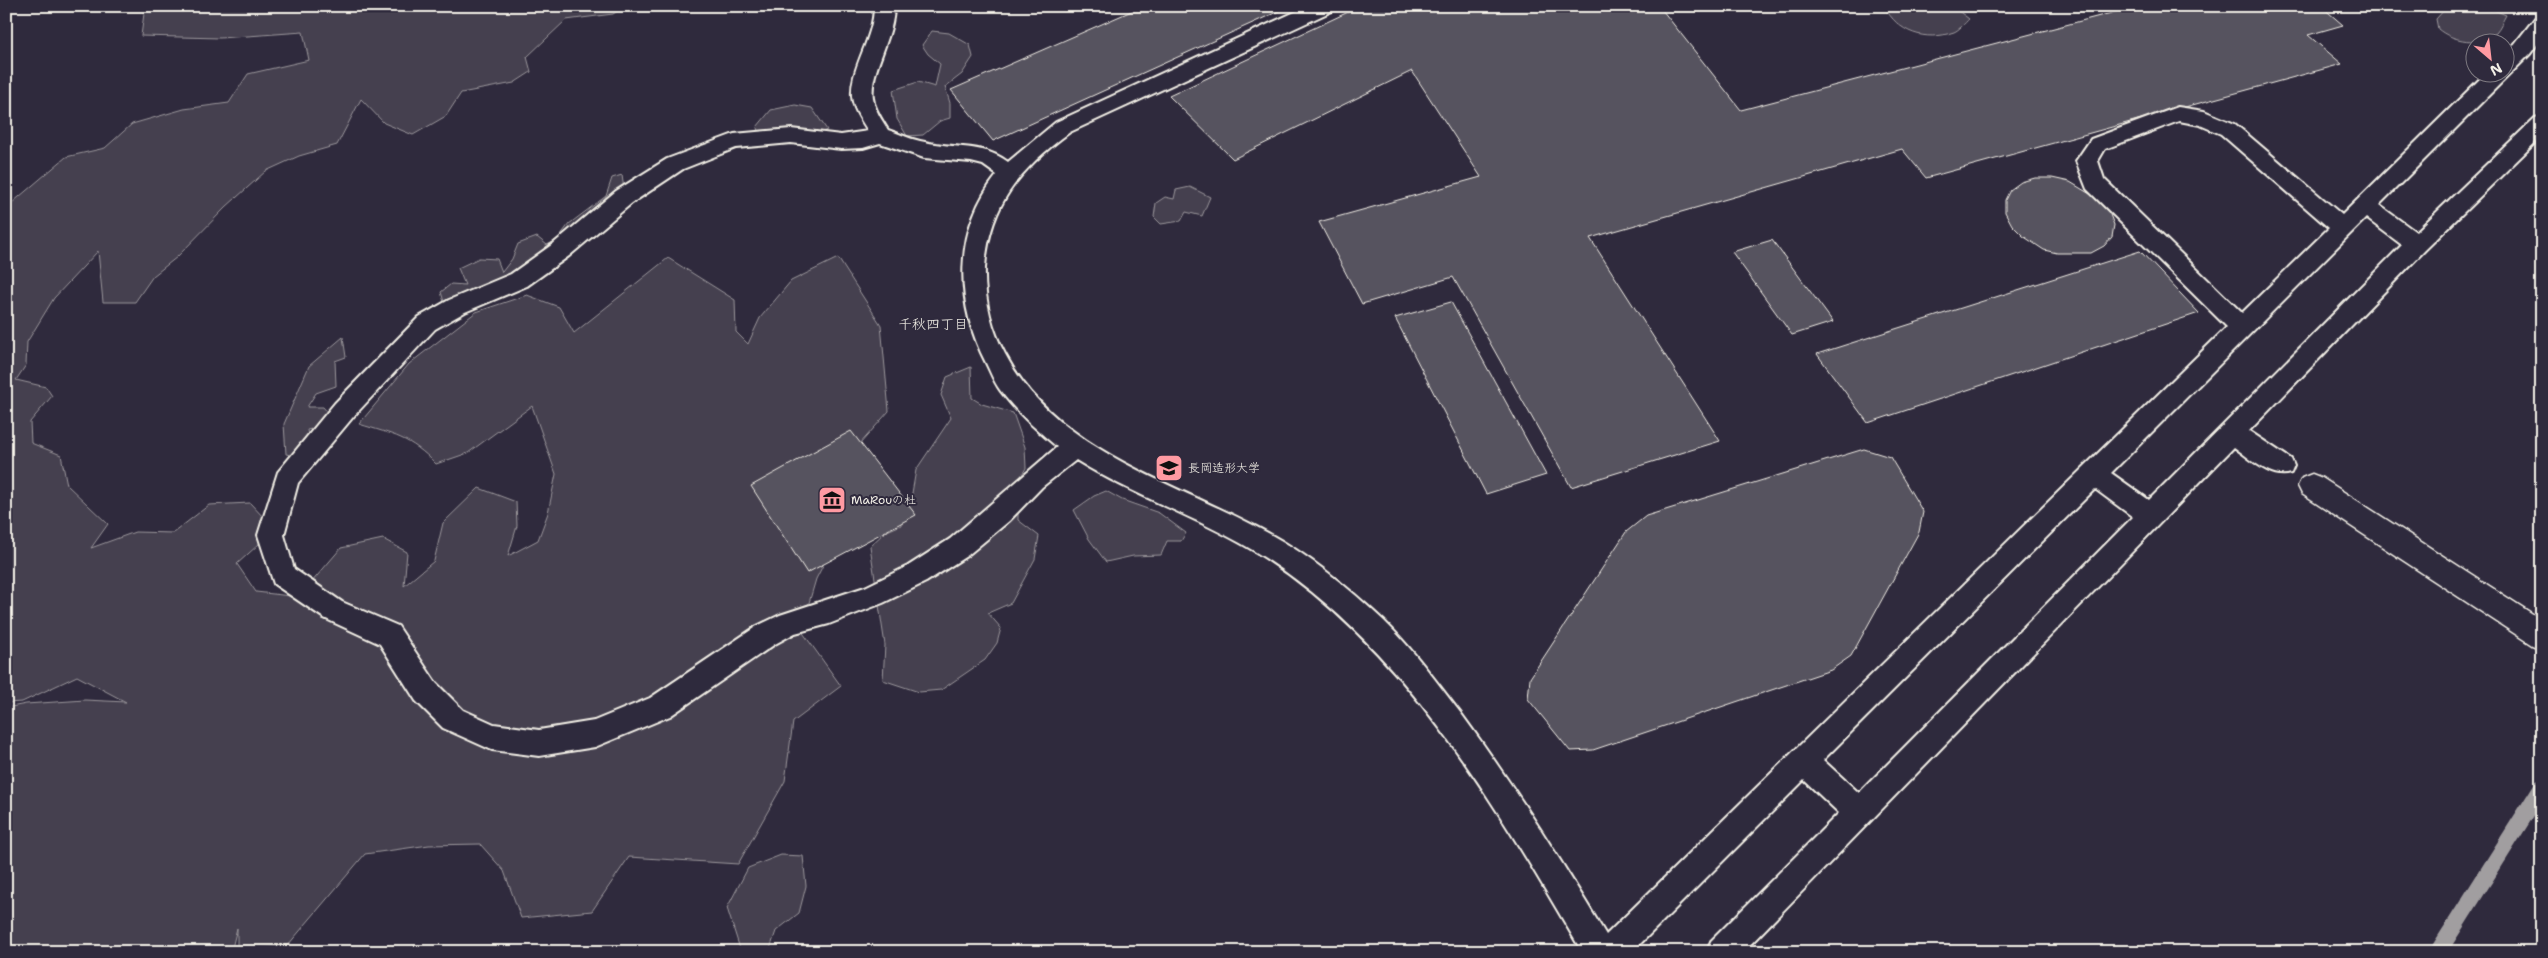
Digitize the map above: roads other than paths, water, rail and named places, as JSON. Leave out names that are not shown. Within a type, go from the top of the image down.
[{"type":"street","points":[[2312,486],[2542,636]]},
{"type":"lane","points":[[880,135],[866,110],[862,96],[864,84],[884,29],[884,6]]},
{"type":"lane","points":[[1325,6],[1063,127],[1033,148],[1009,172],[991,200],[978,236],[972,289],[980,323],[992,356],[1012,390],[1040,421],[1074,447],[1114,471],[1207,514],[1262,543],[1321,583],[1376,631],[1427,690],[1480,762],[1544,858],[1599,952]]},
{"type":"lane","points":[[2516,57],[2542,23]]},
{"type":"lane","points":[[1610,952],[2490,82]]},
{"type":"lane","points":[[2243,328],[2095,184],[2087,161],[2098,144],[2178,114],[2204,118],[2228,129],[2342,227]]},
{"type":"lane","points":[[1722,952],[2417,244],[2542,123]]},
{"type":"lane","points":[[1009,172],[992,160],[972,154],[924,150],[880,135],[862,141],[841,142],[790,136],[734,141],[675,164],[624,197],[561,250],[519,280],[458,306],[427,323],[344,410],[287,479],[271,535],[283,576],[333,610],[389,635],[426,692],[453,720],[492,736],[539,742],[595,734],[660,707],[722,667],[766,635],[789,623],[829,612],[874,595],[917,574],[960,547],[1000,513],[1033,480],[1074,447]]},
{"type":"lane","points":[[2364,206],[2417,244]]},
{"type":"lane","points":[[2232,433],[2282,466]]},
{"type":"lane","points":[[2094,474],[2150,515]]},
{"type":"lane","points":[[1804,761],[1859,812]]},
{"type":"waterway","points":[[2437,952],[2542,787]]},
{"type":"place","name":"長岡造形大学","points":[[1169,468]]},
{"type":"place","name":"MaRouの杜","points":[[832,500]]},
{"type":"district","name":"千秋四丁目","points":[[933,324]]}]
